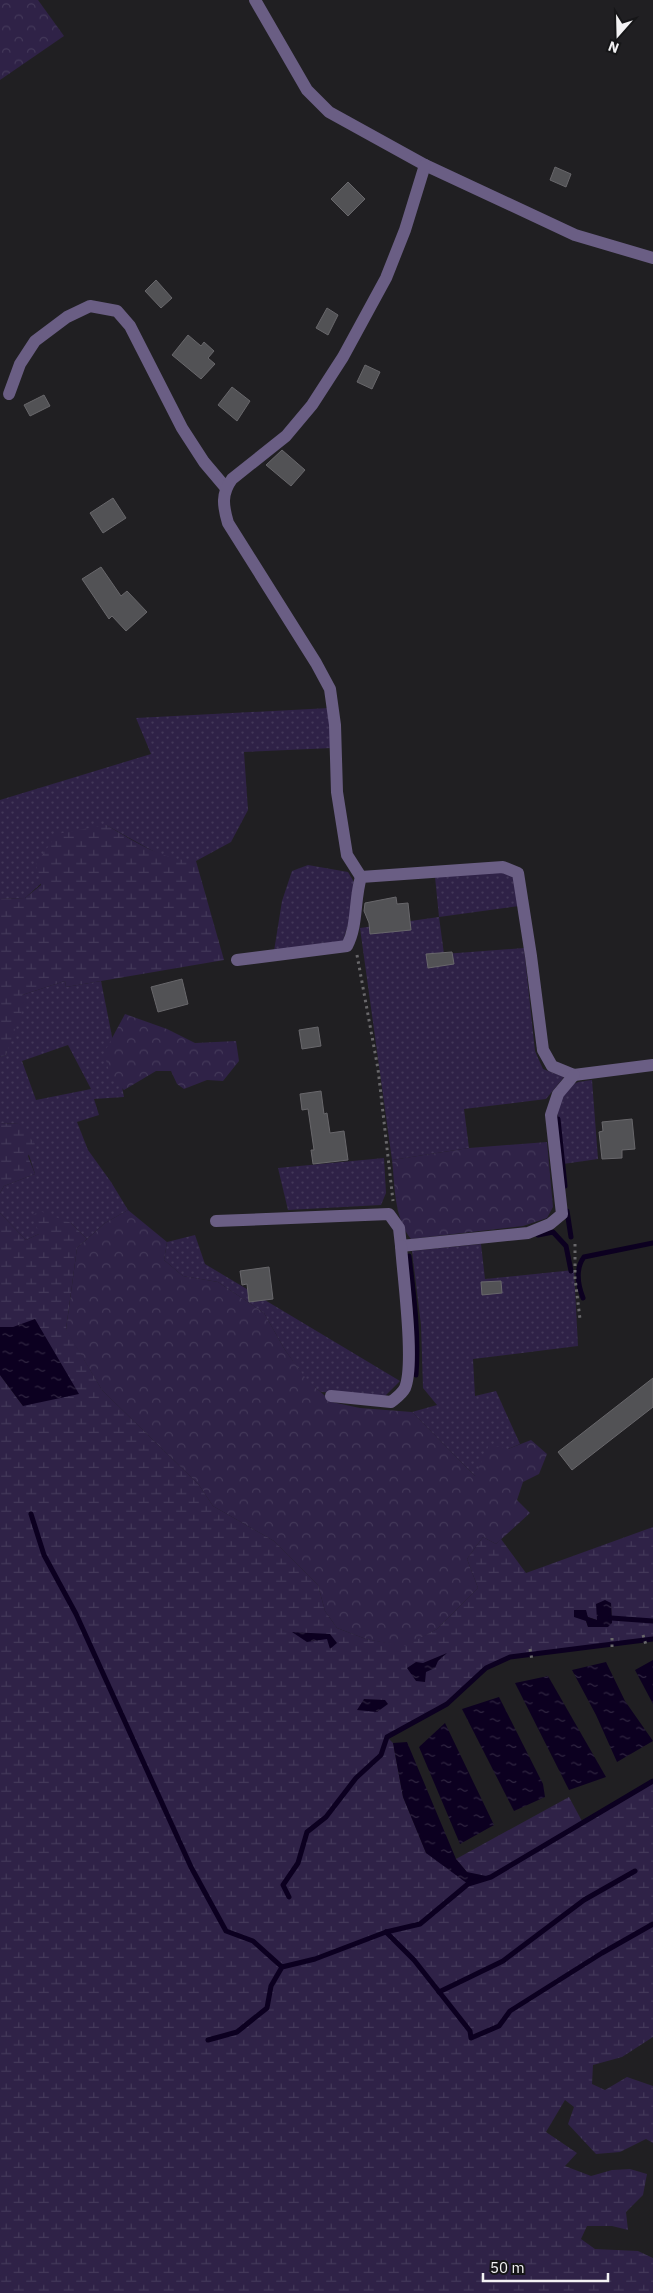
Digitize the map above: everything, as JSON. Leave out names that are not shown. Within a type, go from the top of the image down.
[{"type":"street","points":[[255,0],[307,90],[329,112],[425,165],[575,236],[653,258]]},
{"type":"street","points":[[237,960],[347,946],[354,934],[357,891],[361,877],[347,855],[338,792],[335,725],[330,689],[308,649],[228,523],[222,505],[226,488],[232,479],[286,436],[312,405],[344,357],[386,278],[405,230],[425,165]]},
{"type":"street","points":[[9,394],[20,364],[35,341],[67,317],[90,306],[117,311],[130,326],[182,428],[204,462],[226,488]]},
{"type":"street","points":[[361,877],[503,867],[518,873],[531,956],[542,1050],[552,1066],[574,1075],[653,1065]]},
{"type":"street","points":[[401,1246],[528,1233],[550,1224],[562,1214],[551,1115],[558,1094],[574,1075]]},
{"type":"street","points":[[216,1221],[389,1214],[398,1228],[401,1246],[408,1335],[408,1376],[404,1390],[391,1402],[331,1396]]},
{"type":"path","points":[[354,934],[378,1069],[393,1201],[389,1214]]},
{"type":"path","points":[[575,1244],[575,1278],[580,1319]]},
{"type":"path","points":[[643,1635],[646,1645]]},
{"type":"path","points":[[612,1638],[612,1650]]},
{"type":"path","points":[[530,1649],[532,1660]]},
{"type":"green space","points":[[0,0],[38,0],[64,36],[0,80]]},
{"type":"green space","points":[[329,708],[333,748],[244,752],[248,810],[231,842],[196,861],[178,861],[160,855],[106,825],[25,898],[0,899],[0,800],[151,754],[136,718]]},
{"type":"green space","points":[[106,825],[160,854],[172,858],[196,861],[224,960],[66,987],[65,981],[22,995],[25,1002],[6,1055],[0,1057],[0,899],[25,898],[41,885],[36,864],[57,834]]},
{"type":"green space","points":[[308,865],[348,872],[354,882],[351,914],[343,941],[274,951],[282,901],[292,871]]},
{"type":"green space","points":[[500,870],[508,873],[516,880],[519,906],[439,917],[435,877]]},
{"type":"green space","points":[[439,917],[444,954],[524,948],[535,1051],[543,1069],[564,1077],[546,1099],[464,1109],[469,1148],[392,1160],[360,928]]},
{"type":"green space","points":[[65,981],[66,987],[101,981],[124,1097],[94,1099],[99,1115],[77,1122],[88,1150],[128,1210],[105,1223],[87,1239],[71,1223],[26,1240],[0,1213],[0,1193],[4,1186],[35,1174],[19,1124],[0,1123],[0,1057],[6,1055],[22,995]],"holes":[[[68,1045],[91,1089],[36,1100],[22,1061]]]},
{"type":"green space","points":[[125,1014],[167,1029],[195,1043],[236,1041],[239,1061],[223,1081],[207,1080],[184,1089],[177,1084],[171,1071],[156,1071],[124,1090],[111,1078],[104,1053]]},
{"type":"green space","points":[[592,1080],[598,1159],[563,1164],[558,1132],[558,1108],[561,1098],[576,1083]]},
{"type":"green space","points":[[0,1123],[19,1124],[35,1144],[28,1156],[35,1174],[4,1186],[0,1193]]},
{"type":"green space","points":[[547,1142],[553,1207],[547,1218],[523,1226],[411,1239],[405,1231],[398,1212],[392,1160],[469,1148]]},
{"type":"green space","points":[[384,1158],[386,1193],[381,1205],[288,1210],[278,1168]]},
{"type":"green space","points":[[128,1210],[167,1242],[164,1260],[183,1276],[218,1282],[264,1313],[285,1350],[307,1380],[332,1402],[360,1408],[412,1412],[475,1476],[489,1445],[508,1449],[531,1440],[547,1454],[539,1474],[523,1482],[517,1500],[530,1513],[496,1544],[483,1537],[467,1559],[478,1588],[437,1629],[405,1647],[366,1639],[337,1628],[325,1611],[318,1585],[274,1541],[213,1506],[199,1485],[102,1390],[66,1330],[77,1248],[105,1223]]},
{"type":"green space","points":[[40,1211],[71,1223],[87,1239],[77,1248],[66,1329],[102,1390],[199,1485],[213,1506],[274,1541],[318,1585],[325,1611],[337,1628],[366,1639],[405,1646],[437,1629],[478,1588],[467,1559],[483,1537],[496,1544],[501,1539],[526,1573],[653,1527],[653,1639],[510,1657],[486,1669],[447,1704],[387,1737],[393,1743],[403,1797],[426,1853],[467,1872],[456,1859],[569,1797],[583,1823],[653,1781],[653,2037],[622,2057],[593,2065],[592,2084],[605,2090],[627,2077],[653,2086],[653,2143],[646,2139],[620,2152],[596,2154],[568,2124],[574,2107],[565,2100],[546,2132],[577,2153],[565,2166],[591,2176],[612,2170],[630,2169],[647,2174],[643,2195],[626,2212],[628,2230],[612,2226],[587,2226],[581,2239],[595,2249],[638,2251],[653,2258],[653,2293],[0,2293],[0,1375],[23,1406],[13,1327],[0,1327],[0,1213],[26,1240],[39,1234],[33,1215]],"holes":[[[611,1603],[612,1623],[588,1627],[586,1621],[588,1617],[597,1620]]]},
{"type":"green space","points":[[195,1235],[205,1264],[400,1381],[385,1396],[321,1392],[307,1381],[285,1350],[264,1313],[218,1282],[183,1276],[164,1260],[167,1242]]},
{"type":"green space","points":[[481,1244],[485,1279],[574,1270],[578,1346],[473,1359],[475,1396],[496,1391],[520,1444],[508,1449],[475,1476],[412,1412],[437,1405],[423,1388],[421,1325],[412,1251]]},
{"type":"water","points":[[35,1319],[79,1394],[23,1406],[0,1375],[0,1327],[13,1327]]},
{"type":"water","points":[[605,1600],[611,1603],[612,1623],[608,1627],[588,1627],[586,1621],[574,1617],[574,1610],[586,1610],[588,1617],[597,1620],[596,1604]]},
{"type":"water","points":[[292,1632],[330,1634],[337,1643],[330,1649],[327,1639],[307,1642]]},
{"type":"water","points":[[447,1653],[438,1661],[435,1668],[426,1672],[425,1682],[416,1681],[407,1668],[416,1662],[423,1663]]},
{"type":"water","points":[[653,1660],[653,1704],[635,1670]]},
{"type":"water","points":[[606,1662],[625,1701],[653,1741],[617,1762],[596,1715],[572,1670]]},
{"type":"water","points":[[548,1676],[606,1777],[569,1790],[515,1683]]},
{"type":"water","points":[[499,1697],[543,1784],[545,1797],[514,1811],[462,1709]]},
{"type":"water","points":[[364,1699],[385,1700],[388,1704],[377,1712],[357,1710]]},
{"type":"water","points":[[445,1723],[494,1825],[460,1844],[419,1747]]},
{"type":"water","points":[[407,1742],[456,1859],[467,1872],[491,1877],[468,1884],[426,1853],[403,1797],[393,1743]]},
{"type":"building","points":[[555,167],[571,174],[566,187],[550,180]]},
{"type":"building","points":[[348,182],[365,199],[348,216],[331,199]]},
{"type":"building","points":[[156,280],[172,298],[161,308],[145,291]]},
{"type":"building","points":[[327,308],[338,315],[328,335],[316,328]]},
{"type":"building","points":[[188,335],[201,346],[204,342],[214,351],[208,358],[215,364],[201,379],[172,355]]},
{"type":"building","points":[[365,365],[380,372],[372,389],[357,382]]},
{"type":"building","points":[[232,387],[250,401],[237,421],[218,405]]},
{"type":"building","points":[[44,395],[50,406],[30,416],[24,405]]},
{"type":"building","points":[[282,450],[305,470],[291,486],[266,465]]},
{"type":"building","points":[[113,498],[126,518],[103,533],[90,513]]},
{"type":"building","points":[[101,567],[121,596],[127,591],[147,612],[126,631],[112,616],[109,619],[82,579]]},
{"type":"building","points":[[396,897],[397,904],[408,903],[411,930],[370,934],[369,923],[364,911],[365,903]]},
{"type":"building","points":[[452,952],[454,964],[428,968],[426,954]]},
{"type":"building","points":[[182,979],[188,1004],[158,1012],[151,987]]},
{"type":"building","points":[[318,1027],[321,1046],[302,1049],[299,1030]]},
{"type":"building","points":[[321,1091],[324,1114],[327,1113],[330,1133],[344,1131],[348,1160],[313,1164],[311,1150],[314,1150],[308,1109],[302,1110],[300,1094]]},
{"type":"building","points":[[632,1119],[635,1149],[622,1150],[622,1158],[602,1159],[599,1132],[603,1131],[602,1122]]},
{"type":"building","points":[[269,1267],[273,1299],[249,1302],[247,1284],[242,1285],[240,1271]]},
{"type":"building","points":[[501,1281],[502,1293],[482,1295],[481,1282]]},
{"type":"building","points":[[653,1378],[653,1407],[572,1470],[558,1452]]},
{"type":"waterway","points":[[558,1119],[565,1186]]},
{"type":"waterway","points":[[567,1211],[571,1237]]},
{"type":"waterway","points":[[538,1235],[553,1232],[566,1246],[571,1271]]},
{"type":"waterway","points":[[583,1298],[578,1272],[584,1257],[653,1243]]},
{"type":"waterway","points":[[409,1256],[416,1330],[416,1375]]},
{"type":"waterway","points":[[31,1514],[44,1555],[76,1614],[191,1867],[226,1931],[253,1941],[282,1967]]},
{"type":"waterway","points":[[611,1618],[653,1621]]},
{"type":"waterway","points":[[289,1897],[283,1885],[298,1863],[307,1832],[326,1817],[356,1778],[381,1755],[387,1737],[447,1704],[486,1668],[510,1657],[653,1639]]},
{"type":"waterway","points":[[208,2040],[237,2032],[267,2008],[271,1986],[282,1967],[315,1959],[386,1932],[420,1924],[468,1884],[491,1877],[653,1781]]},
{"type":"waterway","points":[[439,1992],[503,1961],[584,1900],[635,1871]]},
{"type":"waterway","points":[[386,1932],[414,1960],[470,2031],[471,2038],[499,2026],[510,2011],[602,1953],[653,1924]]}]
